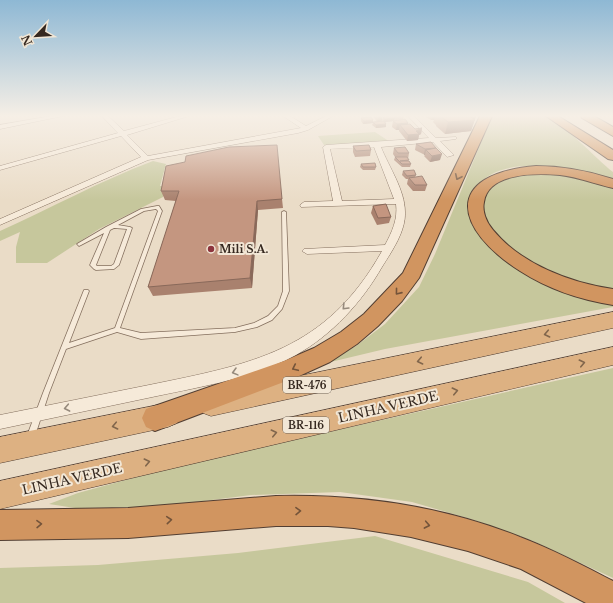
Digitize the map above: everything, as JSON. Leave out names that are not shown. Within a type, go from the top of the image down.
[{"type":"highway","points":[[155,418],[289,370],[322,355],[349,338],[371,320],[395,296],[410,278],[473,144]]},
{"type":"highway","points":[[589,144],[613,168]]},
{"type":"highway","points":[[597,144],[613,156]]},
{"type":"highway","points":[[613,184],[590,176],[560,171],[529,170],[515,172],[492,180],[484,185],[476,198],[475,208],[478,220],[488,234],[514,258],[532,270],[570,287],[613,297]]},
{"type":"highway","name":"BR-476","points":[[0,450],[613,320]]},
{"type":"highway","name":"LINHA VERDE","points":[[0,495],[613,356]]},
{"type":"highway","points":[[0,525],[144,522],[264,511],[353,512],[446,529],[506,547],[573,578],[613,599]]},
{"type":"street","points":[[0,168],[86,144]]},
{"type":"street","points":[[132,144],[146,158]]},
{"type":"street","points":[[0,222],[146,158],[222,144]]},
{"type":"street","points":[[338,204],[326,147],[386,144]]},
{"type":"street","points":[[439,144],[450,155]]},
{"type":"street","points":[[0,422],[213,378],[247,369],[302,345],[333,319],[360,292],[374,274],[388,248],[399,222],[401,211],[399,201],[376,145]]},
{"type":"street","points":[[304,205],[399,201]]},
{"type":"street","points":[[307,250],[388,248]]},
{"type":"lane","points":[[79,244],[143,210],[157,208],[160,211],[117,330]]},
{"type":"lane","points":[[65,347],[117,330],[141,336],[236,330],[255,325],[270,318],[280,307],[286,291],[284,212]]},
{"type":"lane","points":[[110,227],[130,228],[116,265],[112,268],[96,268],[93,265],[110,227]]},
{"type":"lane","points":[[29,444],[86,291]]},
{"type":"green space","points":[[480,144],[582,144],[613,172],[613,180],[596,175],[554,167],[532,166],[511,168],[492,174],[478,185],[470,202],[497,249],[613,302],[613,307],[385,349],[318,365],[356,346],[385,324],[419,287],[435,254]]},
{"type":"green space","points":[[153,161],[166,164],[160,186],[166,186],[163,197],[99,229],[47,263],[16,263],[16,247],[20,232],[0,241],[0,231],[95,186]]},
{"type":"green space","points":[[533,172],[573,177],[613,189],[613,289],[570,280],[549,273],[511,251],[490,230],[486,223],[482,207],[483,200],[490,186],[506,177]]},
{"type":"green space","points":[[613,368],[613,578],[533,541],[474,520],[412,502],[340,492],[251,495],[157,507],[75,508],[49,504],[78,493],[177,466]]},
{"type":"green space","points":[[375,536],[528,582],[565,603],[0,603],[0,568],[98,565],[238,553]]},
{"type":"building","points":[[416,144],[433,144],[436,148],[425,149]]},
{"type":"building","name":"Mili S.A.","points":[[277,145],[282,199],[257,201],[250,278],[148,287],[179,191],[161,191],[166,166],[185,162],[186,156],[229,147]]},
{"type":"building","points":[[369,145],[371,150],[356,151],[353,146]]},
{"type":"building","points":[[405,147],[409,153],[398,153],[394,148]]},
{"type":"building","points":[[436,148],[442,154],[432,156],[426,150]]},
{"type":"building","points":[[395,157],[407,157],[409,160],[400,161],[409,161],[411,164],[402,164]]},
{"type":"building","points":[[375,163],[376,167],[363,167],[361,164]]},
{"type":"building","points":[[414,170],[416,175],[407,176],[403,171]]},
{"type":"building","points":[[422,176],[427,185],[415,185],[409,178]]},
{"type":"building","points":[[386,204],[391,217],[378,218],[373,206]]},
{"type":"place","name":"Mili S.A.","points":[[211,249]]}]
